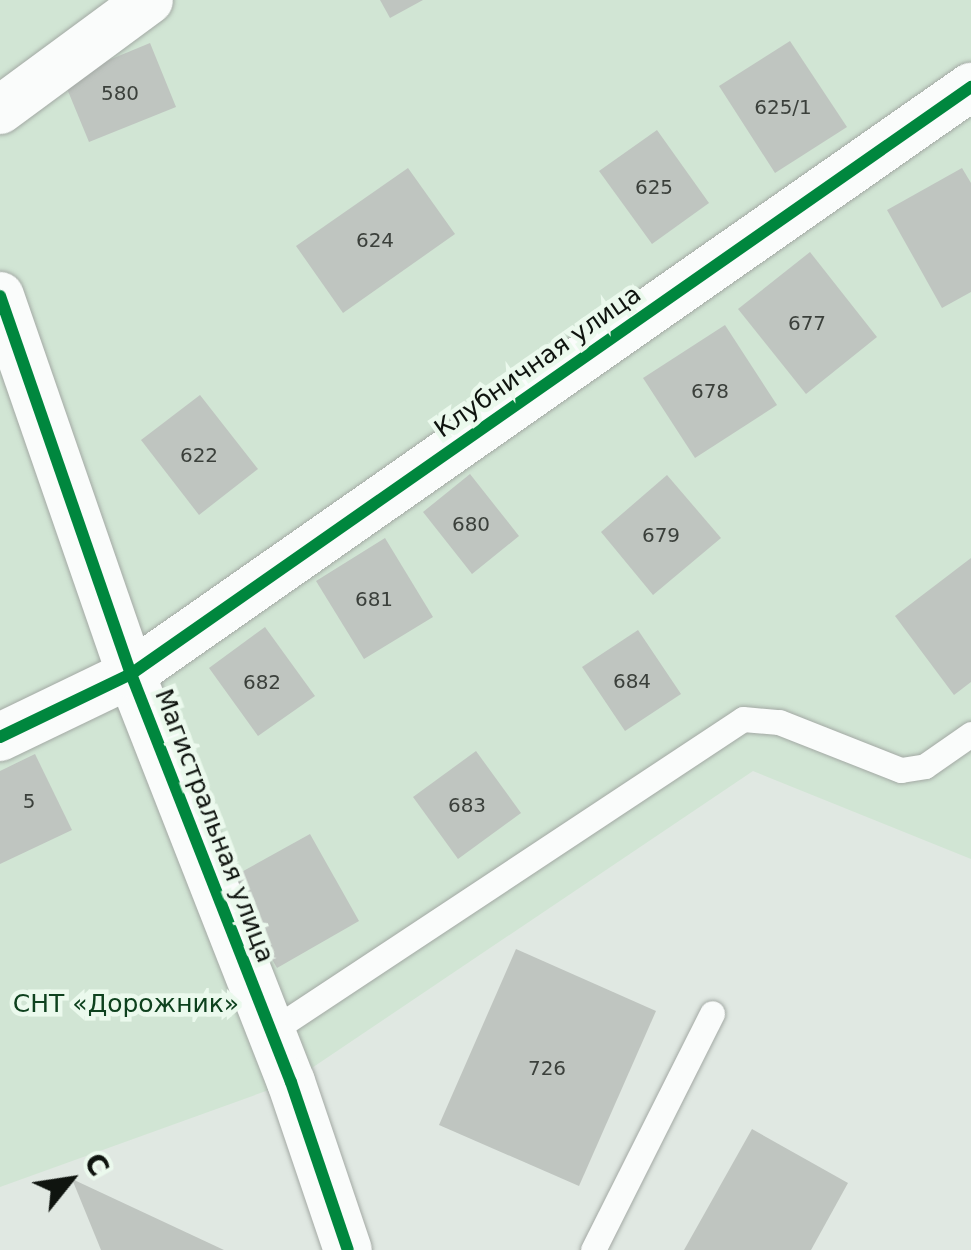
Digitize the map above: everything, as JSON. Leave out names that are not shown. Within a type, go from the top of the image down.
[{"type":"street","points":[[0,110],[149,0]]},
{"type":"street","name":"Клубничная улица","points":[[0,737],[131,674],[971,87]]},
{"type":"street","name":"Магистральная улица","points":[[0,296],[131,674],[270,1032],[348,1250]]},
{"type":"lane","points":[[270,1032],[743,719],[779,722],[901,770],[925,766],[971,734]]},
{"type":"lane","points":[[593,1250],[712,1013]]},
{"type":"green space","name":"СНТ «Дорожник»","points":[[0,0],[971,0],[971,859],[753,771],[291,1082],[0,1187]]},
{"type":"building","points":[[380,0],[423,0],[390,18]]},
{"type":"building","points":[[790,41],[847,127],[775,173],[719,86]]},
{"type":"building","points":[[150,43],[176,107],[89,142],[63,79]]},
{"type":"building","points":[[657,130],[709,203],[652,244],[599,171]]},
{"type":"building","points":[[408,168],[455,234],[343,313],[296,246]]},
{"type":"building","points":[[962,168],[971,183],[971,292],[942,308],[887,210]]},
{"type":"building","points":[[810,252],[877,337],[806,394],[738,309]]},
{"type":"building","points":[[725,325],[777,405],[695,458],[643,378]]},
{"type":"building","points":[[200,395],[258,469],[199,515],[141,440]]},
{"type":"building","points":[[470,474],[519,536],[472,574],[423,512]]},
{"type":"building","points":[[667,475],[721,538],[653,595],[601,532]]},
{"type":"building","points":[[385,538],[433,617],[364,659],[316,581]]},
{"type":"building","points":[[971,558],[971,682],[954,695],[895,616]]},
{"type":"building","points":[[265,627],[315,696],[258,736],[209,668]]},
{"type":"building","points":[[638,630],[681,694],[625,731],[582,667]]},
{"type":"building","points":[[476,751],[521,813],[458,859],[413,797]]},
{"type":"building","points":[[35,754],[72,830],[0,864],[0,771]]},
{"type":"building","points":[[310,834],[359,921],[277,968],[227,880]]},
{"type":"building","points":[[516,949],[656,1011],[579,1186],[439,1125]]},
{"type":"building","points":[[752,1129],[848,1183],[811,1250],[684,1250]]},
{"type":"building","points":[[72,1179],[224,1250],[101,1250]]},
{"type":"cycle path","points":[[0,737],[131,674],[971,87]]},
{"type":"cycle path","points":[[0,296],[131,674],[291,1082],[348,1250]]}]
